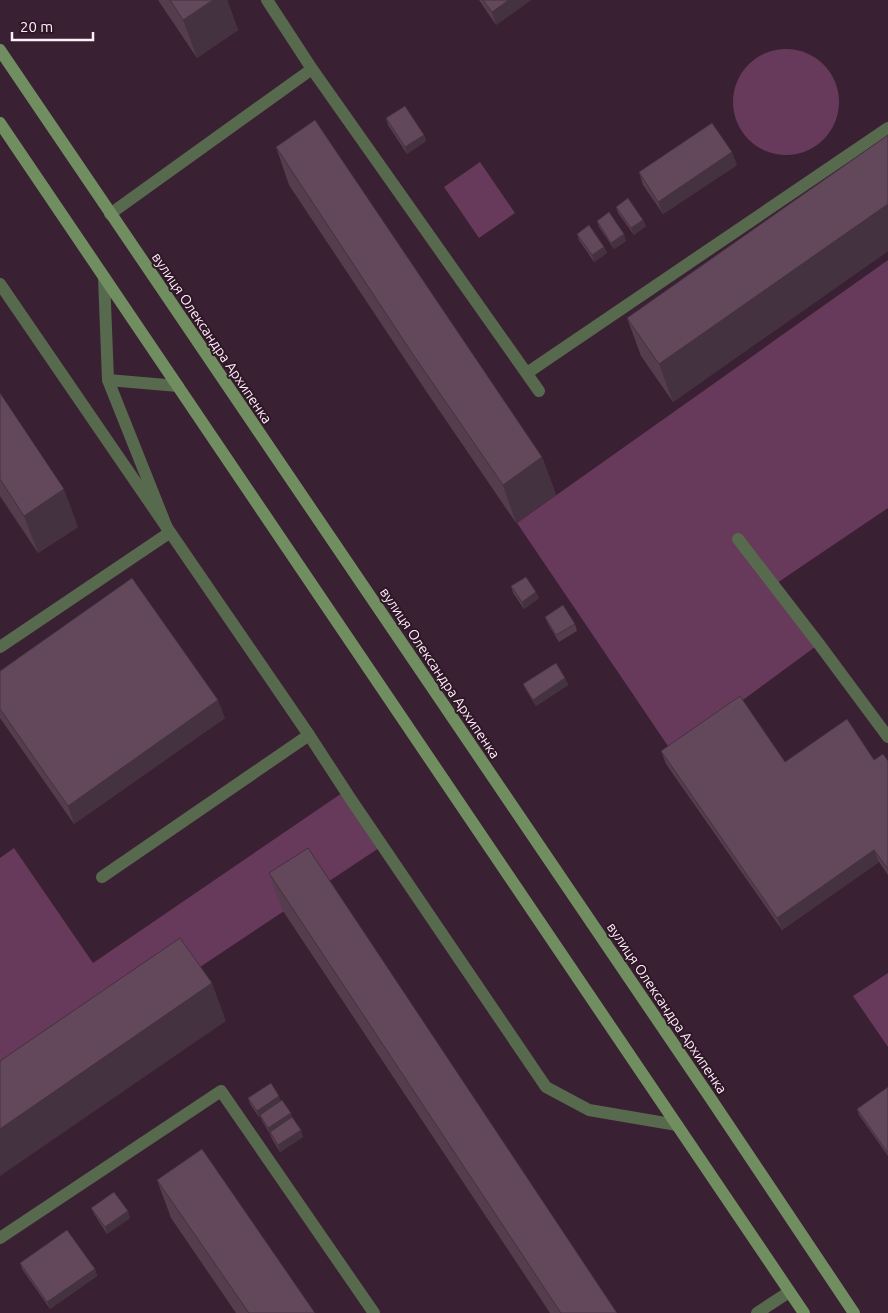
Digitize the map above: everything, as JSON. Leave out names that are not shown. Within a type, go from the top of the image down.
[{"type":"main road","name":"вулиця Олександра Архипенка","points":[[0,50],[854,1313]]},
{"type":"main road","points":[[0,123],[804,1313]]},
{"type":"lane","points":[[267,0],[312,69],[539,391]]},
{"type":"lane","points":[[110,214],[312,69]]},
{"type":"lane","points":[[526,373],[888,128]]},
{"type":"lane","points":[[104,278],[108,380],[169,532]]},
{"type":"lane","points":[[0,284],[309,735],[546,1087],[589,1110],[677,1125]]},
{"type":"lane","points":[[108,380],[178,386]]},
{"type":"lane","points":[[0,647],[169,532]]},
{"type":"lane","points":[[738,539],[820,644],[888,737]]},
{"type":"lane","points":[[102,877],[309,735]]},
{"type":"lane","points":[[0,1238],[220,1092],[374,1313]]},
{"type":"lane","points":[[757,1313],[789,1292]]},
{"type":"shaded area","points":[[786,49],[806,53],[823,65],[835,82],[839,102],[835,122],[823,139],[806,151],[786,155],[766,151],[749,139],[737,122],[733,102],[737,82],[749,65],[766,53]]},
{"type":"shaded area","points":[[480,162],[515,213],[479,238],[444,187]]},
{"type":"shaded area","points":[[888,260],[888,508],[774,585],[819,644],[672,752],[517,523]]},
{"type":"shaded area","points":[[345,791],[382,846],[0,1100],[0,858],[14,848],[93,963]]},
{"type":"shaded area","points":[[888,973],[888,1047],[853,996]]},
{"type":"building","points":[[170,0],[213,0],[183,20]]},
{"type":"building","points":[[483,0],[509,0],[492,12]]},
{"type":"building","points":[[405,106],[424,135],[405,147],[386,118]]},
{"type":"building","points":[[315,120],[542,457],[503,485],[412,353],[276,147]]},
{"type":"building","points":[[712,123],[732,152],[658,202],[639,172]]},
{"type":"building","points":[[888,135],[888,204],[659,364],[627,318]]},
{"type":"building","points":[[628,198],[643,220],[631,228],[616,207]]},
{"type":"building","points":[[609,212],[624,234],[611,243],[597,221]]},
{"type":"building","points":[[589,225],[604,247],[592,255],[577,234]]},
{"type":"building","points":[[0,393],[64,489],[24,516],[0,479]]},
{"type":"building","points":[[526,577],[536,592],[522,602],[511,586]]},
{"type":"building","points":[[132,578],[218,700],[68,806],[0,709],[0,671]]},
{"type":"building","points":[[563,605],[575,624],[556,635],[545,617]]},
{"type":"building","points":[[556,663],[565,678],[533,700],[523,684]]},
{"type":"building","points":[[740,696],[785,762],[847,719],[874,760],[883,754],[888,761],[888,869],[874,850],[777,918],[661,751]]},
{"type":"building","points":[[308,848],[617,1313],[561,1313],[269,873]]},
{"type":"building","points":[[180,938],[212,983],[0,1129],[0,1061]]},
{"type":"building","points":[[271,1083],[279,1096],[257,1111],[248,1098]]},
{"type":"building","points":[[888,1087],[888,1153],[857,1109]]},
{"type":"building","points":[[282,1100],[291,1113],[268,1128],[260,1115]]},
{"type":"building","points":[[292,1117],[301,1130],[278,1145],[270,1132]]},
{"type":"building","points":[[202,1149],[315,1313],[249,1313],[157,1180]]},
{"type":"building","points":[[114,1192],[128,1211],[105,1227],[91,1208]]},
{"type":"building","points":[[67,1230],[95,1269],[47,1302],[20,1263]]}]
